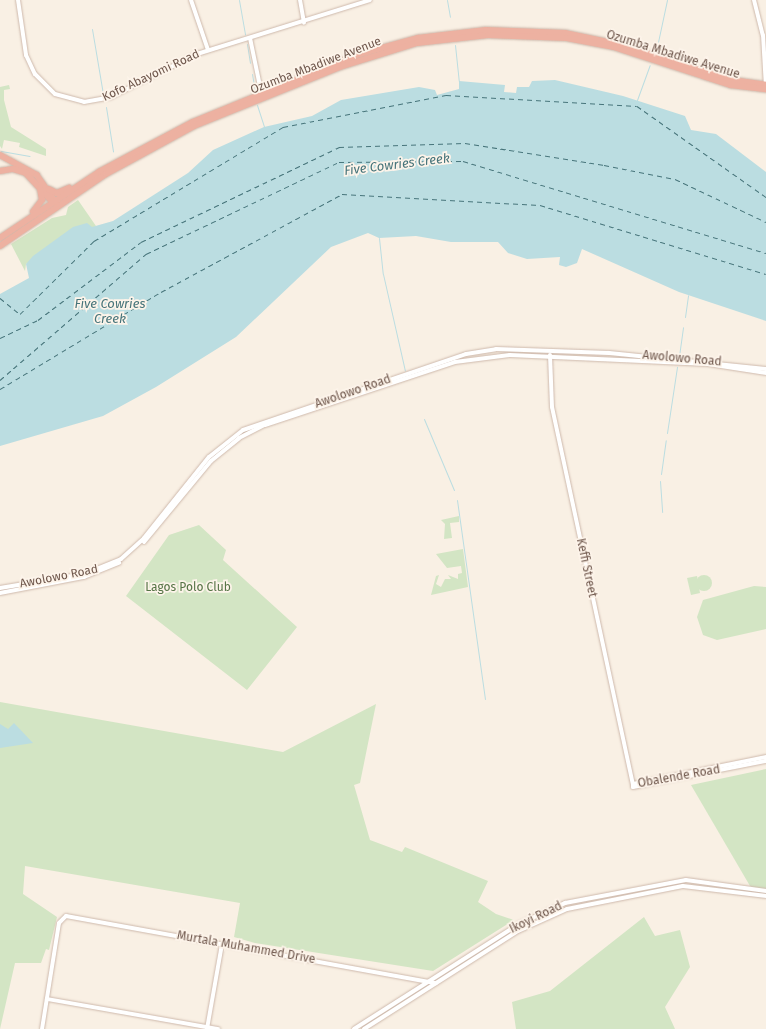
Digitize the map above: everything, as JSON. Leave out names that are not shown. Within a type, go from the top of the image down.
[{"type":"highway","name":"Ozumba Mbadiwe Avenue","points":[[0,246],[99,172],[166,135],[360,54],[406,43],[486,30],[565,33],[614,43],[732,80],[766,85]]},
{"type":"highway","name":"Ozumba Mbadiwe Avenue","points":[[406,43],[476,36],[567,38],[614,47],[731,85],[766,89]]},
{"type":"highway","name":"Ozumba Mbadiwe Avenue","points":[[0,238],[25,221],[163,142],[262,96]]},
{"type":"highway","points":[[0,155],[31,170],[48,188],[56,204]]},
{"type":"highway","points":[[0,171],[18,170],[34,179],[56,204]]},
{"type":"highway","points":[[48,188],[62,192],[99,172]]},
{"type":"highway","points":[[25,221],[42,200],[34,179]]},
{"type":"main road","name":"Kofo Abayomi Road","points":[[18,0],[28,61],[45,87],[69,100],[102,101],[174,63],[208,50],[304,23],[370,0]]},
{"type":"main road","points":[[191,0],[208,50]]},
{"type":"main road","points":[[300,0],[304,23]]},
{"type":"main road","points":[[754,0],[763,35],[766,89]]},
{"type":"main road","points":[[250,38],[262,96]]},
{"type":"main road","name":"Awolowo Road","points":[[0,588],[88,573],[121,559],[144,538],[209,457],[228,440],[258,423],[466,354],[496,349],[550,351],[695,359],[766,369]]},
{"type":"main road","name":"Keffi Street","points":[[550,351],[552,407],[632,784]]},
{"type":"main road","name":"Awolowo Road","points":[[0,592],[84,578],[118,564],[142,544],[211,461],[256,429],[455,362],[490,355],[550,357],[708,364],[766,373]]},
{"type":"main road","name":"Obalende Road","points":[[632,784],[766,757]]},
{"type":"main road","name":"Obalende Road","points":[[632,784],[633,787],[766,762]]},
{"type":"main road","name":"Ikoyi Road","points":[[354,1029],[419,986],[519,924],[573,901],[686,880],[766,891]]},
{"type":"main road","name":"Ikoyi Road","points":[[364,1029],[524,928],[583,905],[683,886],[766,896]]},
{"type":"main road","name":"Murtala Muhammed Drive","points":[[47,999],[58,923],[63,917],[430,980],[436,983]]},
{"type":"main road","points":[[207,1028],[222,944]]},
{"type":"main road","points":[[417,978],[419,986]]},
{"type":"main road","points":[[42,1029],[47,999],[218,1029]]},
{"type":"green space","points":[[9,85],[10,89],[4,90],[4,100],[11,127],[46,149],[46,156],[19,147],[20,143],[4,140],[2,149],[0,146],[0,87]]},
{"type":"green space","points":[[78,200],[96,226],[26,264],[25,271],[11,244],[52,218],[66,215],[68,207]]},
{"type":"green space","points":[[459,516],[459,522],[450,523],[452,538],[444,539],[445,524],[441,520]]},
{"type":"green space","name":"Lagos Polo Club","points":[[199,525],[226,550],[223,560],[297,627],[247,690],[126,596],[169,535]]},
{"type":"green space","points":[[463,549],[468,587],[431,595],[436,576],[439,575],[436,584],[441,587],[445,579],[451,579],[448,575],[458,579],[458,574],[462,573],[461,566],[447,568],[436,554]]},
{"type":"green space","points":[[704,575],[711,580],[712,583],[707,590],[704,591],[697,586],[696,583],[701,576]]},
{"type":"green space","points":[[697,576],[700,593],[691,595],[687,578]]},
{"type":"green space","points":[[754,586],[766,587],[766,629],[717,640],[703,635],[697,617],[703,600]]},
{"type":"green space","points":[[0,702],[283,752],[376,704],[360,783],[354,785],[370,840],[402,852],[405,847],[488,881],[478,902],[496,914],[514,920],[433,971],[255,943],[234,937],[240,903],[25,866],[23,894],[57,917],[49,950],[46,949],[41,963],[15,963],[0,1029]]},
{"type":"green space","points":[[766,769],[766,898],[750,886],[691,785]]},
{"type":"green space","points":[[644,917],[655,936],[680,930],[690,967],[665,1007],[675,1029],[516,1029],[512,1002],[550,991]]},
{"type":"water","name":"Five Cowries Creek","points":[[555,80],[623,96],[685,116],[691,130],[716,134],[766,172],[766,321],[679,292],[582,249],[577,263],[566,267],[559,265],[560,257],[527,259],[508,253],[498,242],[451,242],[416,236],[379,238],[368,233],[331,247],[236,337],[156,387],[103,416],[0,446],[0,294],[29,278],[26,264],[33,256],[73,227],[87,223],[92,227],[113,221],[188,173],[213,150],[264,127],[312,116],[341,100],[419,87],[435,90],[437,95],[459,89],[459,81],[505,85],[504,92],[516,93],[517,87],[529,87],[532,81]]},
{"type":"water","points":[[14,723],[33,743],[0,748],[0,724],[8,729]]},
{"type":"waterway","points":[[239,0],[245,34]]},
{"type":"waterway","points":[[447,0],[450,17]]},
{"type":"waterway","points":[[658,42],[667,0]]},
{"type":"waterway","points":[[92,29],[103,94]]},
{"type":"waterway","points":[[247,44],[250,63]]},
{"type":"waterway","points":[[455,45],[459,81]]},
{"type":"waterway","points":[[637,100],[650,65]]},
{"type":"waterway","points":[[252,74],[255,91]]},
{"type":"waterway","points":[[257,105],[264,127]]},
{"type":"waterway","points":[[106,107],[113,151]]},
{"type":"waterway","points":[[1,151],[30,156]]},
{"type":"waterway","points":[[379,238],[383,274],[405,371]]},
{"type":"waterway","points":[[685,317],[688,295]]},
{"type":"waterway","points":[[679,356],[683,327]]},
{"type":"waterway","points":[[667,433],[677,367]]},
{"type":"waterway","points":[[424,419],[454,490]]},
{"type":"waterway","points":[[661,474],[666,440]]},
{"type":"waterway","points":[[660,481],[662,512]]},
{"type":"waterway","points":[[457,500],[485,699]]},
{"type":"ferry route","points":[[0,298],[20,314],[94,241],[283,127],[446,95],[637,106],[766,197]]},
{"type":"ferry route","points":[[0,338],[38,320],[141,242],[339,147],[465,143],[604,165],[675,179],[766,222]]},
{"type":"ferry route","points":[[0,380],[146,254],[339,162],[463,161],[766,253]]},
{"type":"ferry route","points":[[0,389],[161,292],[342,194],[540,205],[766,274]]}]
